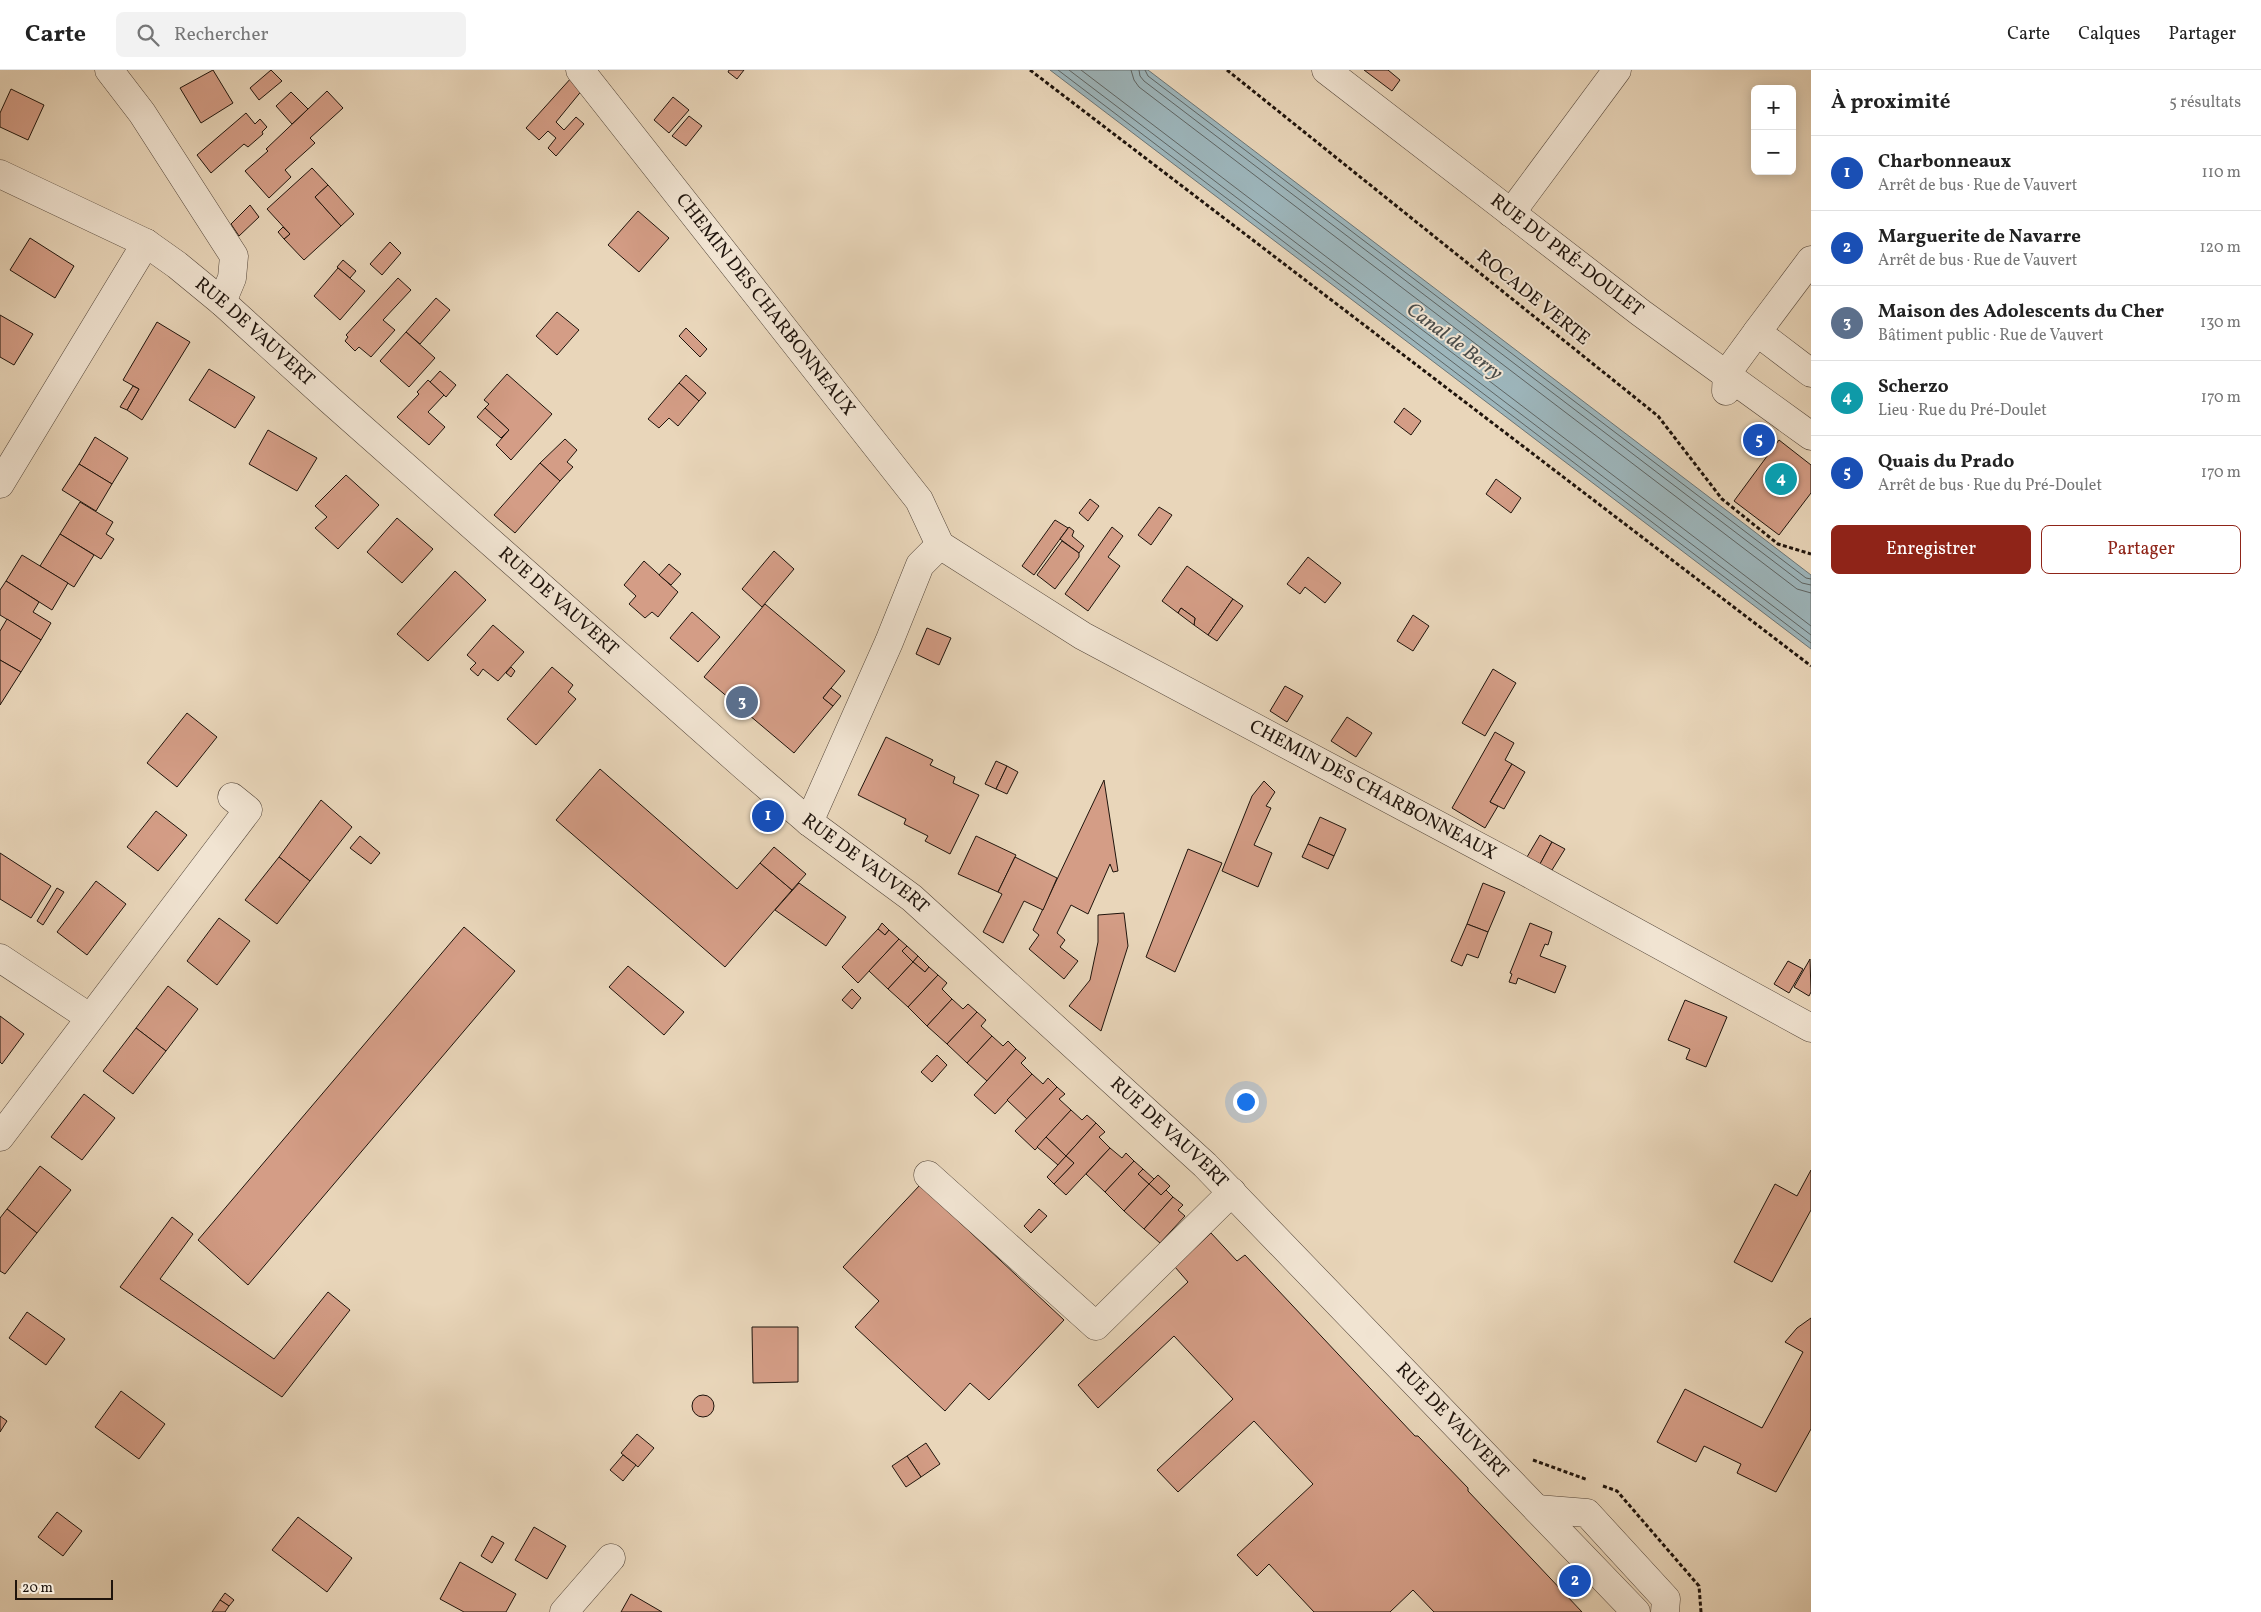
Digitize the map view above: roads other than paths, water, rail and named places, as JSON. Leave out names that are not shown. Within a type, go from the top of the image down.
[{"type":"street","points":[[109,70],[142,113],[234,256],[232,278],[222,302]]},
{"type":"street","name":"CHEMIN DES CHARBONNEAUX","points":[[580,70],[919,500],[940,545],[1083,636],[1528,873],[1811,1028]]},
{"type":"street","name":"RUE DU PRÉ-DOULET","points":[[1326,70],[1641,313],[1801,429]]},
{"type":"street","points":[[1511,213],[1617,70]]},
{"type":"street","name":"RUE DE VAUVERT","points":[[0,174],[146,243],[222,302],[337,407],[809,822],[912,898],[1191,1151],[1636,1612]]},
{"type":"street","points":[[0,484],[146,243]]},
{"type":"street","points":[[1726,373],[1811,260]]},
{"type":"street","points":[[1757,332],[1811,373]]},
{"type":"street","points":[[809,822],[889,642],[920,565],[940,545]]},
{"type":"street","points":[[0,1137],[89,1017],[248,810],[232,797]]},
{"type":"street","points":[[0,958],[89,1017]]},
{"type":"street","points":[[928,1175],[1096,1326],[1232,1192]]},
{"type":"street","points":[[1537,1509],[1587,1513],[1666,1599],[1665,1612]]},
{"type":"street","points":[[564,1612],[611,1558]]},
{"type":"water","name":"Canal de Berry","points":[[1050,70],[1148,70],[1811,575],[1811,649]]},
{"type":"place","name":"Quais du Prado","points":[[1759,440]]},
{"type":"place","name":"Scherzo","points":[[1781,479]]},
{"type":"place","name":"Maison des Adolescents du Cher","points":[[742,702]]},
{"type":"place","name":"Charbonneaux","points":[[768,816]]},
{"type":"place","name":"Marguerite de Navarre","points":[[1575,1581]]}]
